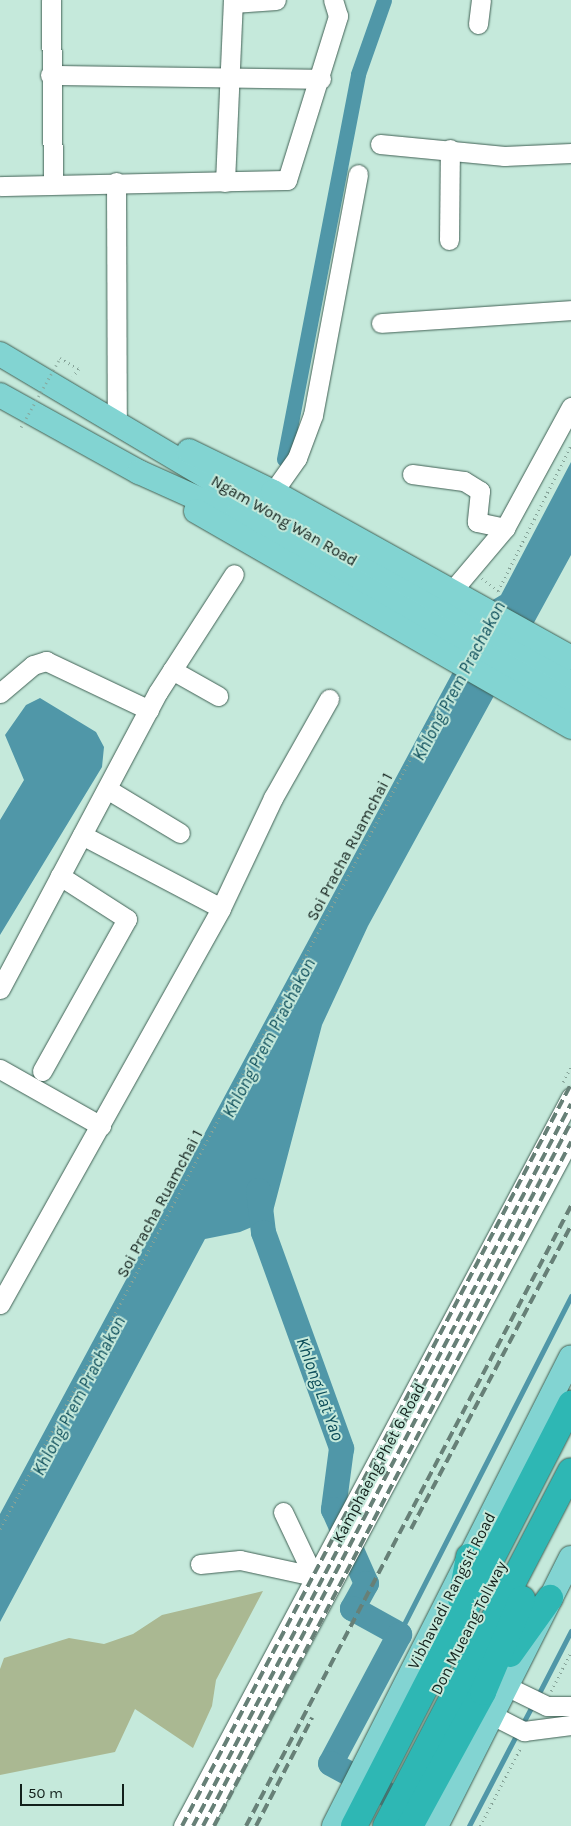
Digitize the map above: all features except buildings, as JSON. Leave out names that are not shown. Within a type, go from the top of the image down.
[{"type":"highway","name":"Vibhavadi Rangsit Road","points":[[354,1826],[366,1781],[454,1631],[571,1404]]},
{"type":"highway","points":[[523,1523],[571,1417]]},
{"type":"highway","name":"Don Mueang Tollway","points":[[368,1826],[571,1430]]},
{"type":"highway","name":"Don Mueang Tollway","points":[[386,1826],[571,1471]]},
{"type":"highway","points":[[494,1698],[523,1597],[571,1505]]},
{"type":"highway","points":[[454,1631],[469,1557]]},
{"type":"highway","points":[[425,1816],[550,1598]]},
{"type":"main road","name":"Ngam Wong Wan Road","points":[[0,354],[122,423],[241,508],[571,703]]},
{"type":"main road","name":"Ngam Wong Wan Road","points":[[0,395],[139,472],[241,508],[571,683]]},
{"type":"main road","points":[[122,423],[215,462],[273,492],[571,658]]},
{"type":"main road","points":[[139,472],[238,537],[571,727]]},
{"type":"main road","name":"Vibhavadi Rangsit Road","points":[[334,1826],[366,1781],[469,1557],[571,1357]]},
{"type":"main road","points":[[550,1598],[571,1558]]},
{"type":"street","points":[[50,0],[53,182]]},
{"type":"street","points":[[225,182],[233,2],[276,0]]},
{"type":"street","points":[[0,186],[53,182],[287,180],[321,79],[338,16],[334,0]]},
{"type":"street","points":[[478,24],[481,0]]},
{"type":"street","points":[[50,75],[321,79]]},
{"type":"street","points":[[380,144],[504,156],[571,153]]},
{"type":"street","points":[[449,240],[450,150]]},
{"type":"street","points":[[273,492],[297,458],[313,415],[358,174]]},
{"type":"street","points":[[116,182],[122,423]]},
{"type":"street","points":[[381,323],[571,310]]},
{"type":"street","points":[[451,592],[505,528],[571,407]]},
{"type":"street","points":[[412,474],[464,481],[480,491],[477,522],[505,528]]},
{"type":"street","points":[[0,989],[148,710],[234,574]]},
{"type":"street","points":[[0,693],[33,665],[46,661],[148,710]]},
{"type":"street","points":[[172,670],[218,696]]},
{"type":"street","points":[[0,1304],[101,1126],[220,908],[273,798],[329,699]]},
{"type":"street","points":[[106,789],[180,833]]},
{"type":"street","points":[[82,835],[220,908]]},
{"type":"street","points":[[42,1071],[127,919],[60,876]]},
{"type":"street","points":[[0,1069],[101,1126]]},
{"type":"street","name":"Kamphaeng Phet 6 Road","points":[[202,1826],[571,1097]]},
{"type":"street","name":"Kamphaeng Phet 6 Road","points":[[360,1516],[571,1138]]},
{"type":"street","points":[[283,1512],[315,1575]]},
{"type":"street","name":"Kamphaeng Phet 6 Road","points":[[183,1826],[315,1575],[340,1554]]},
{"type":"street","points":[[200,1564],[240,1560],[315,1575]]},
{"type":"street","points":[[494,1698],[547,1706],[571,1706]]},
{"type":"street","points":[[494,1698],[524,1731],[571,1724]]},
{"type":"path","points":[[21,427],[60,358],[78,369]]},
{"type":"path","points":[[482,578],[498,591],[571,444]]},
{"type":"path","name":"Soi Pracha Ruamchai 1","points":[[0,1529],[439,705]]},
{"type":"green space","points":[[263,1591],[216,1680],[212,1706],[193,1748],[135,1709],[115,1752],[0,1775],[0,1669],[4,1658],[69,1638],[104,1644],[133,1634],[162,1615]]},
{"type":"water","name":"Khlong Prem Prachakon","points":[[571,462],[571,555],[368,926],[322,1025],[271,1219],[240,1232],[205,1239],[0,1622],[0,1514],[491,601],[501,595]]},
{"type":"water","points":[[40,698],[96,732],[104,747],[102,767],[0,935],[0,820],[24,780],[5,735],[26,705]]},
{"type":"waterway","points":[[284,459],[358,74],[384,0]]},
{"type":"waterway","name":"Khlong Lat Yao","points":[[258,1190],[263,1232],[341,1448],[333,1509],[366,1583],[352,1608],[399,1634],[330,1763],[418,1811]]},
{"type":"waterway","points":[[399,1634],[571,1296]]},
{"type":"waterway","points":[[537,1697],[571,1631]]},
{"type":"waterway","points":[[522,1725],[533,1704]]},
{"type":"waterway","points":[[469,1826],[518,1732]]},
{"type":"railway","points":[[182,1826],[571,1084]]},
{"type":"railway","points":[[193,1826],[571,1104]]},
{"type":"railway","points":[[203,1826],[571,1122]]},
{"type":"railway","points":[[214,1826],[571,1142]]},
{"type":"railway","points":[[246,1826],[571,1206]]},
{"type":"railway","points":[[411,1529],[571,1225]]},
{"type":"railway","points":[[256,1826],[312,1718]]}]
